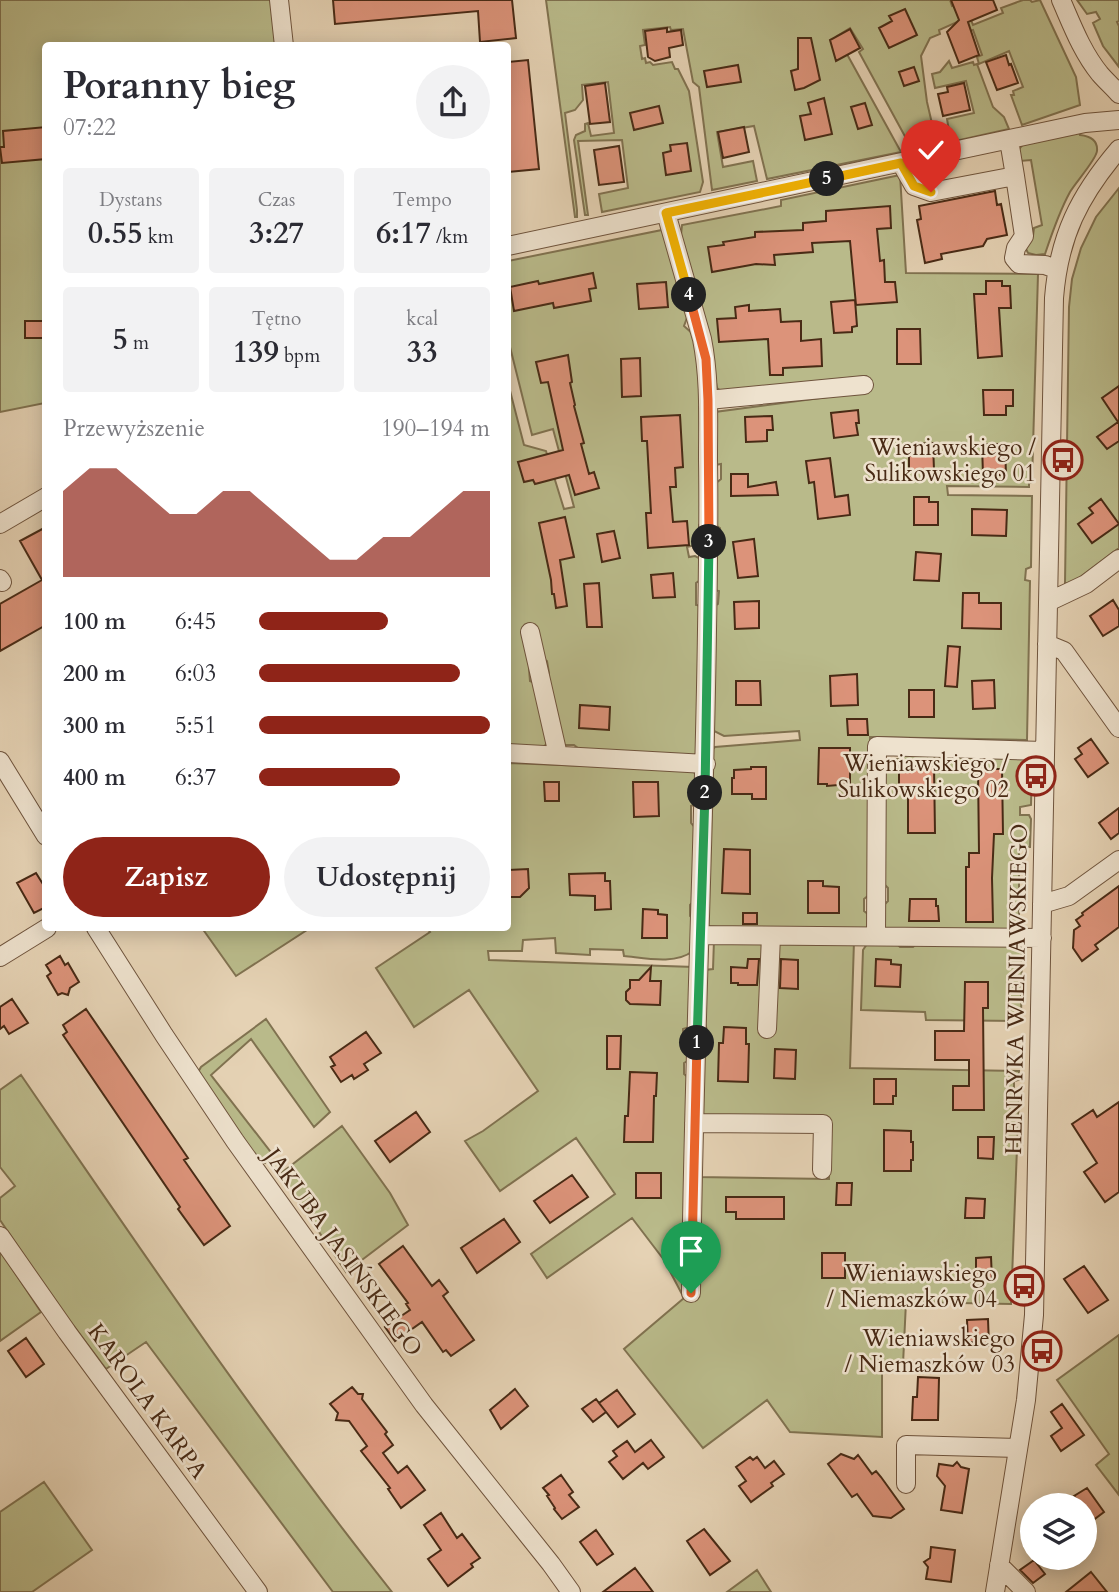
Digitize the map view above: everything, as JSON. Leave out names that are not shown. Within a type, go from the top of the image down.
[{"type":"street","points":[[279,0],[284,42]]},
{"type":"street","points":[[1061,0],[1091,61],[1119,94]]},
{"type":"street","points":[[511,245],[1085,123],[1119,120]]},
{"type":"street","points":[[1009,140],[1024,236],[1016,248],[1014,258],[1018,264],[1045,265],[1056,269]]},
{"type":"street","name":"HENRYKA WIENIAWSKIEGO","points":[[995,1592],[1026,1400],[1034,1315],[1056,269],[1073,215],[1119,149]]},
{"type":"street","points":[[901,163],[914,186],[931,192],[1015,176]]},
{"type":"street","points":[[666,213],[702,339],[708,400],[706,764],[691,1293]]},
{"type":"street","points":[[708,400],[864,385]]},
{"type":"street","points":[[0,524],[42,499]]},
{"type":"street","points":[[1048,602],[1086,584],[1119,559]]},
{"type":"street","points":[[530,632],[558,755]]},
{"type":"street","points":[[1047,644],[1064,651],[1119,728]]},
{"type":"street","points":[[876,936],[877,747],[1045,751]]},
{"type":"street","points":[[511,753],[706,764]]},
{"type":"street","points":[[0,761],[42,829]]},
{"type":"street","points":[[1042,904],[1069,896],[1119,860]]},
{"type":"street","points":[[0,957],[42,931]]},
{"type":"street","name":"JAKUBA JASIŃSKIEGO","points":[[98,931],[230,1135],[424,1405],[571,1592]]},
{"type":"street","points":[[700,935],[1042,938]]},
{"type":"street","points":[[767,1029],[771,936]]},
{"type":"street","points":[[694,1123],[823,1124],[822,1170]]},
{"type":"street","name":"KAROLA KARPA","points":[[0,1236],[258,1592]]},
{"type":"street","points":[[906,1484],[906,1445],[1018,1448]]},
{"type":"street","points":[[999,1566],[1026,1592]]},
{"type":"green space","points":[[0,0],[272,0],[277,42],[42,42],[42,404],[0,412]]},
{"type":"green space","points":[[546,0],[950,0],[952,6],[964,2],[973,25],[1003,13],[1001,8],[1023,0],[1040,0],[1076,77],[1080,105],[1022,125],[1011,95],[1014,95],[1013,91],[1023,87],[1009,51],[979,64],[977,57],[982,55],[973,30],[962,33],[957,22],[939,30],[940,34],[930,38],[921,56],[927,102],[937,145],[913,151],[859,52],[863,49],[850,28],[837,36],[901,152],[767,179],[754,126],[717,132],[723,167],[753,161],[757,181],[712,190],[699,87],[693,82],[683,29],[671,30],[670,27],[643,30],[645,45],[640,46],[642,59],[645,58],[646,63],[653,65],[672,62],[689,91],[703,182],[700,192],[602,212],[599,194],[628,188],[622,140],[578,141],[588,215],[585,215],[574,140],[576,135],[585,131],[585,124],[588,123],[591,136],[614,133],[608,82],[582,85],[583,100],[575,110],[565,113],[577,210],[575,217]]},
{"type":"green space","points":[[1077,0],[1119,0],[1119,67],[1103,46],[1093,23],[1100,19],[1096,12],[1087,14]]},
{"type":"green space","points":[[949,61],[952,68],[973,62],[974,65],[977,64],[993,107],[1004,117],[1009,129],[951,142],[947,119],[974,113],[966,81],[935,88],[932,74],[940,72]]},
{"type":"green space","points":[[1079,131],[1080,135],[1094,141],[1097,147],[1096,155],[1066,200],[1045,254],[1028,253],[1025,247],[1033,236],[1034,228],[1042,225],[1031,160],[1020,161],[1019,149],[1025,142]]},
{"type":"green space","points":[[900,175],[906,273],[1038,274],[1032,482],[1029,487],[947,486],[948,495],[1032,496],[1031,567],[1026,569],[1025,580],[1030,581],[1027,740],[870,737],[869,895],[864,899],[864,911],[869,915],[869,923],[866,929],[756,930],[705,926],[712,750],[715,747],[800,740],[799,731],[724,736],[710,729],[713,607],[718,604],[719,591],[713,590],[714,544],[721,542],[720,528],[715,525],[715,484],[721,479],[721,464],[715,465],[715,412],[867,392],[866,376],[721,391],[717,388],[703,311],[681,235],[682,225],[781,206],[781,200]]},
{"type":"green space","points":[[1119,188],[1119,548],[1075,581],[1065,584],[1069,307],[1072,279],[1081,248],[1096,217]]},
{"type":"green space","points":[[662,230],[688,315],[684,326],[694,335],[703,405],[699,407],[703,521],[699,525],[700,539],[695,545],[687,547],[689,557],[695,556],[703,560],[703,578],[696,583],[696,605],[702,606],[700,753],[694,758],[583,752],[574,745],[561,745],[546,678],[549,673],[547,661],[542,658],[529,669],[530,681],[537,684],[549,741],[541,750],[511,748],[511,395],[524,445],[546,451],[564,509],[574,507],[553,429],[532,435],[511,351],[511,260]]},
{"type":"green space","points":[[901,752],[959,752],[959,757],[963,758],[1029,757],[1032,760],[1031,805],[1020,807],[1020,815],[1029,815],[1031,819],[1030,847],[1019,847],[1019,933],[884,930],[883,906],[888,901],[888,888],[883,883],[884,766],[890,759],[900,759]]},
{"type":"green space","points":[[511,763],[692,770],[699,778],[698,803],[691,806],[691,823],[697,830],[696,899],[690,905],[690,916],[696,920],[693,951],[678,958],[660,960],[624,956],[623,950],[590,949],[590,955],[556,953],[555,938],[523,940],[522,951],[488,951],[489,960],[694,967],[693,1026],[683,1029],[683,1042],[690,1048],[689,1060],[684,1063],[684,1074],[689,1078],[697,1177],[829,1179],[830,1119],[700,1115],[703,1047],[707,1034],[703,1020],[705,970],[713,969],[714,940],[854,941],[850,1068],[1019,1071],[1019,1080],[1014,1081],[1014,1093],[1019,1096],[1011,1304],[906,1302],[903,1364],[882,1364],[882,1437],[790,1432],[767,1400],[703,1448],[624,1349],[684,1298],[664,1260],[632,1218],[547,1278],[531,1254],[615,1194],[576,1138],[500,1191],[465,1141],[538,1091],[469,990],[414,1027],[376,968],[430,932],[511,931]]},
{"type":"green space","points":[[204,931],[305,931],[236,976]]},
{"type":"green space","points":[[869,941],[894,941],[900,947],[913,947],[919,941],[1022,942],[1021,1021],[926,1020],[925,1012],[861,1010],[863,950]]},
{"type":"green space","points":[[266,1019],[330,1112],[314,1127],[251,1039],[211,1075],[273,1155],[265,1163],[251,1153],[197,1074],[201,1067]]},
{"type":"green space","points":[[21,1075],[248,1402],[392,1592],[333,1592],[146,1342],[106,1369],[54,1300],[0,1220],[0,1198],[15,1186],[0,1167],[0,1090]]},
{"type":"green space","points":[[342,1126],[390,1193],[408,1225],[346,1272],[280,1174]]},
{"type":"green space","points":[[0,1250],[41,1312],[0,1341]]},
{"type":"green space","points":[[1119,1335],[1119,1495],[1096,1465],[1109,1454],[1057,1380]]},
{"type":"green space","points":[[44,1482],[92,1550],[32,1592],[0,1592],[0,1512]]},
{"type":"green space","points":[[757,1570],[771,1592],[727,1592]]},
{"type":"building","points":[[333,0],[512,0],[516,38],[480,42],[478,11],[335,24]]},
{"type":"building","points":[[951,0],[993,0],[997,10],[968,22],[979,55],[959,63],[947,32],[959,20]]},
{"type":"building","points":[[905,9],[917,35],[889,48],[879,28],[892,21],[889,16]]},
{"type":"building","points":[[667,28],[667,32],[681,30],[683,45],[669,48],[670,57],[655,61],[648,57],[645,31]]},
{"type":"building","points":[[850,29],[860,48],[836,61],[830,40]]},
{"type":"building","points":[[798,38],[811,38],[820,80],[795,90],[791,71],[798,69]]},
{"type":"building","points":[[1006,55],[1018,83],[997,90],[986,62]]},
{"type":"building","points":[[528,60],[539,169],[511,172],[511,62]]},
{"type":"building","points":[[738,65],[741,82],[707,87],[704,71]]},
{"type":"building","points":[[914,67],[919,81],[904,86],[899,72]]},
{"type":"building","points":[[605,83],[610,122],[590,124],[585,86]]},
{"type":"building","points":[[964,83],[970,110],[943,116],[938,94],[948,92],[947,87]]},
{"type":"building","points":[[824,98],[832,134],[805,140],[800,116],[811,114],[808,103]]},
{"type":"building","points":[[865,103],[872,125],[858,129],[851,107]]},
{"type":"building","points":[[659,106],[663,123],[634,130],[630,113]]},
{"type":"building","points":[[42,127],[42,159],[2,163],[0,147],[4,147],[3,131]]},
{"type":"building","points":[[744,127],[749,152],[723,158],[718,132]]},
{"type":"building","points":[[687,143],[691,171],[666,175],[663,153],[671,151],[670,145]]},
{"type":"building","points":[[619,146],[624,182],[599,185],[594,150]]},
{"type":"building","points":[[995,191],[997,205],[1001,204],[1007,235],[987,239],[983,246],[941,254],[942,259],[925,263],[917,220],[921,219],[919,206]]},
{"type":"building","points":[[890,206],[891,228],[877,229],[880,261],[884,260],[885,282],[895,282],[897,302],[856,305],[850,241],[812,243],[813,252],[774,255],[775,265],[756,264],[712,272],[708,247],[755,237],[755,232],[803,230],[803,223],[826,221],[826,211]]},
{"type":"building","points":[[593,273],[596,288],[589,289],[591,301],[554,308],[553,303],[514,311],[511,287],[538,281],[539,284]]},
{"type":"building","points":[[986,281],[1002,281],[1002,286],[1010,286],[1011,308],[999,308],[1002,356],[978,358],[974,294],[986,294]]},
{"type":"building","points":[[666,282],[668,307],[639,309],[637,284]]},
{"type":"building","points":[[855,300],[857,326],[852,327],[852,332],[834,333],[831,302]]},
{"type":"building","points":[[749,305],[749,311],[780,309],[781,322],[801,321],[801,341],[821,339],[822,366],[783,368],[783,375],[770,375],[768,339],[719,342],[717,319],[736,318],[735,307]]},
{"type":"building","points":[[25,321],[42,321],[42,338],[25,338]]},
{"type":"building","points":[[897,329],[920,329],[921,364],[897,364]]},
{"type":"building","points":[[568,355],[574,406],[584,443],[581,444],[589,474],[594,472],[599,488],[575,495],[569,475],[535,484],[533,480],[524,482],[518,462],[563,450],[548,382],[541,383],[536,362]]},
{"type":"building","points":[[640,358],[641,396],[622,397],[621,359]]},
{"type":"building","points":[[1119,386],[1119,441],[1107,449],[1097,437],[1118,422],[1102,398]]},
{"type":"building","points":[[983,390],[1013,390],[1013,406],[1006,406],[1006,415],[984,415]]},
{"type":"building","points":[[858,410],[858,435],[834,438],[831,413]]},
{"type":"building","points":[[680,415],[683,467],[675,468],[676,487],[670,487],[673,522],[687,521],[689,545],[648,548],[646,513],[651,513],[647,441],[642,441],[641,417]]},
{"type":"building","points":[[772,416],[773,430],[767,430],[767,441],[746,442],[745,417]]},
{"type":"building","points":[[933,443],[934,470],[909,471],[910,444]]},
{"type":"building","points":[[982,444],[1005,444],[1006,475],[983,475]]},
{"type":"building","points":[[830,458],[835,497],[848,495],[850,515],[818,519],[814,482],[809,483],[806,461]]},
{"type":"building","points":[[731,474],[748,474],[748,487],[776,482],[778,495],[731,496]]},
{"type":"building","points":[[914,497],[929,497],[929,502],[938,502],[938,525],[914,525]]},
{"type":"building","points":[[1101,499],[1119,524],[1092,543],[1078,524],[1093,513],[1089,508]]},
{"type":"building","points":[[972,509],[1007,510],[1006,536],[972,535]]},
{"type":"building","points":[[565,517],[574,557],[560,560],[567,606],[556,608],[539,523]]},
{"type":"building","points":[[42,529],[42,580],[20,541]]},
{"type":"building","points":[[614,531],[620,558],[602,562],[597,534]]},
{"type":"building","points":[[754,539],[758,576],[738,578],[733,542]]},
{"type":"building","points":[[916,552],[941,554],[939,581],[914,580]]},
{"type":"building","points":[[673,573],[675,597],[653,598],[651,575]]},
{"type":"building","points":[[42,580],[42,627],[0,651],[0,604]]},
{"type":"building","points":[[599,583],[602,627],[587,627],[584,584]]},
{"type":"building","points":[[963,593],[979,593],[979,603],[1001,603],[1001,629],[962,628]]},
{"type":"building","points":[[1113,600],[1119,610],[1119,626],[1103,636],[1090,616]]},
{"type":"building","points":[[759,601],[759,628],[735,629],[734,602]]},
{"type":"building","points":[[948,646],[960,647],[957,687],[945,686]]},
{"type":"building","points":[[857,674],[858,705],[831,706],[830,676]]},
{"type":"building","points":[[994,680],[995,708],[973,709],[972,681]]},
{"type":"building","points":[[736,681],[760,681],[761,705],[736,705]]},
{"type":"building","points":[[909,690],[934,690],[934,717],[909,717]]},
{"type":"building","points":[[580,705],[610,707],[609,730],[579,728]]},
{"type":"building","points":[[847,719],[867,719],[868,735],[848,735]]},
{"type":"building","points":[[1091,739],[1108,763],[1088,777],[1075,759],[1082,754],[1078,748]]},
{"type":"building","points":[[819,748],[850,748],[850,784],[818,784]]},
{"type":"building","points":[[899,766],[934,766],[935,833],[908,833],[908,792],[899,791]]},
{"type":"building","points":[[766,767],[766,799],[752,799],[752,794],[732,794],[734,770]]},
{"type":"building","points":[[978,769],[1002,769],[1003,834],[994,834],[993,922],[966,922],[966,867],[969,867],[969,853],[979,853]]},
{"type":"building","points":[[544,782],[559,782],[559,801],[545,801]]},
{"type":"building","points":[[633,782],[658,782],[659,816],[634,817]]},
{"type":"building","points":[[1119,808],[1119,833],[1111,839],[1099,823]]},
{"type":"building","points":[[724,849],[750,850],[750,894],[722,893]]},
{"type":"building","points":[[528,869],[529,888],[520,897],[511,897],[511,870]]},
{"type":"building","points":[[36,873],[42,883],[42,909],[34,913],[17,883]]},
{"type":"building","points":[[605,873],[605,881],[610,881],[611,909],[595,910],[595,896],[570,895],[569,874]]},
{"type":"building","points":[[808,881],[823,881],[823,886],[839,887],[839,913],[808,913]]},
{"type":"building","points":[[1119,886],[1119,927],[1095,945],[1098,949],[1082,961],[1073,948],[1074,930],[1080,926],[1076,920]]},
{"type":"building","points":[[910,899],[936,899],[939,921],[909,921]]},
{"type":"building","points":[[643,909],[658,910],[658,914],[667,915],[667,938],[642,938]]},
{"type":"building","points":[[743,913],[757,913],[757,924],[743,924]]},
{"type":"building","points":[[60,956],[65,965],[68,963],[79,982],[70,988],[68,995],[58,995],[47,976],[51,973],[46,965]]},
{"type":"building","points":[[748,959],[759,959],[757,985],[731,983],[731,967],[747,968]]},
{"type":"building","points":[[781,959],[798,960],[798,989],[780,988]]},
{"type":"building","points":[[876,959],[891,960],[891,964],[901,965],[900,987],[875,986]]},
{"type":"building","points":[[651,967],[650,981],[661,981],[660,1005],[630,1004],[626,1000],[626,992],[630,988],[630,980],[639,980]]},
{"type":"building","points":[[965,982],[988,982],[988,1008],[983,1008],[984,1110],[953,1110],[953,1086],[969,1086],[969,1060],[935,1060],[935,1031],[964,1031]]},
{"type":"building","points":[[12,999],[28,1023],[9,1034],[4,1026],[0,1029],[0,1007]]},
{"type":"building","points":[[86,1009],[188,1158],[184,1160],[230,1226],[204,1245],[63,1035],[67,1032],[63,1025]]},
{"type":"building","points":[[724,1027],[746,1028],[746,1044],[749,1044],[748,1082],[718,1081],[719,1043],[723,1043]]},
{"type":"building","points":[[366,1032],[381,1053],[364,1064],[368,1070],[354,1079],[352,1075],[341,1082],[331,1067],[335,1065],[330,1057]]},
{"type":"building","points":[[607,1036],[621,1036],[620,1069],[607,1069]]},
{"type":"building","points":[[775,1049],[796,1050],[795,1079],[774,1078]]},
{"type":"building","points":[[630,1072],[657,1073],[653,1142],[624,1142]]},
{"type":"building","points":[[874,1079],[896,1079],[893,1104],[874,1104]]},
{"type":"building","points":[[1119,1102],[1119,1192],[1105,1202],[1084,1172],[1097,1163],[1072,1124],[1093,1110],[1097,1117]]},
{"type":"building","points":[[416,1112],[430,1132],[390,1162],[375,1141]]},
{"type":"building","points":[[884,1130],[911,1131],[911,1171],[884,1171]]},
{"type":"building","points":[[978,1137],[994,1137],[993,1159],[978,1158]]},
{"type":"building","points":[[636,1173],[661,1173],[661,1198],[636,1198]]},
{"type":"building","points":[[572,1175],[588,1197],[550,1223],[534,1201]]},
{"type":"building","points":[[837,1183],[852,1183],[851,1205],[836,1205]]},
{"type":"building","points":[[726,1197],[784,1197],[784,1219],[736,1219],[736,1212],[726,1212]]},
{"type":"building","points":[[966,1198],[985,1199],[984,1218],[965,1218]]},
{"type":"building","points":[[504,1219],[520,1242],[477,1273],[461,1248]]},
{"type":"building","points":[[403,1246],[432,1286],[439,1280],[448,1292],[443,1296],[474,1340],[451,1356],[446,1350],[443,1352],[422,1322],[395,1341],[385,1327],[410,1310],[406,1304],[408,1303],[379,1264]]},
{"type":"building","points":[[822,1253],[845,1253],[845,1278],[822,1278]]},
{"type":"building","points":[[991,1257],[992,1279],[976,1280],[976,1258]]},
{"type":"building","points":[[1084,1266],[1108,1300],[1088,1313],[1064,1279]]},
{"type":"building","points":[[988,1319],[989,1346],[976,1346],[975,1342],[968,1342],[967,1320]]},
{"type":"building","points":[[26,1338],[44,1364],[26,1377],[8,1351]]},
{"type":"building","points":[[918,1377],[939,1378],[938,1420],[912,1420],[913,1397],[917,1397]]},
{"type":"building","points":[[352,1387],[358,1394],[363,1394],[362,1399],[387,1432],[385,1434],[393,1445],[383,1453],[398,1473],[407,1466],[425,1490],[401,1508],[388,1489],[390,1488],[361,1451],[367,1446],[349,1421],[336,1420],[338,1413],[330,1404]]},
{"type":"building","points":[[515,1389],[528,1406],[501,1429],[490,1410]]},
{"type":"building","points":[[617,1390],[635,1414],[618,1427],[599,1403]]},
{"type":"building","points":[[596,1399],[606,1412],[593,1422],[582,1409]]},
{"type":"building","points":[[1062,1404],[1084,1435],[1061,1451],[1051,1436],[1062,1428],[1051,1412]]},
{"type":"building","points":[[651,1440],[664,1457],[648,1469],[643,1463],[623,1479],[609,1462],[617,1456],[613,1451],[627,1441],[635,1452]]},
{"type":"building","points":[[841,1454],[854,1459],[858,1455],[872,1474],[876,1471],[904,1509],[891,1518],[873,1516],[857,1494],[852,1497],[828,1464]]},
{"type":"building","points":[[750,1457],[753,1460],[757,1457],[765,1468],[774,1461],[784,1474],[751,1502],[739,1486],[746,1481],[736,1467]]},
{"type":"building","points":[[957,1462],[961,1467],[969,1469],[962,1513],[941,1510],[945,1486],[937,1476],[939,1464],[953,1466]]},
{"type":"building","points":[[561,1475],[573,1492],[569,1495],[579,1507],[562,1519],[543,1488]]},
{"type":"building","points":[[1097,1502],[1104,1512],[1097,1517]]},
{"type":"building","points":[[441,1513],[457,1538],[462,1534],[480,1558],[471,1564],[473,1567],[448,1586],[428,1559],[441,1550],[424,1525]]},
{"type":"building","points":[[704,1529],[730,1561],[710,1575],[687,1541]]},
{"type":"building","points":[[596,1530],[613,1554],[597,1565],[580,1542]]},
{"type":"building","points":[[931,1547],[955,1550],[951,1582],[926,1579],[928,1567],[924,1562],[930,1558]]},
{"type":"building","points":[[635,1568],[653,1592],[603,1592]]},
{"type":"building","points":[[1020,1570],[1042,1570],[1045,1574],[1033,1583]]},
{"type":"building","points":[[1091,1572],[1107,1592],[1066,1592]]},
{"type":"place","name":"Wieniawskiego / Sulikowskiego 01","points":[[1063,460]]},
{"type":"place","name":"Wieniawskiego / Sulikowskiego 02","points":[[1036,776]]},
{"type":"place","name":"Wieniawskiego / Niemaszków 04","points":[[1024,1286]]},
{"type":"place","name":"Wieniawskiego / Niemaszków 03","points":[[1042,1351]]},
{"type":"route","points":[[691,1293],[706,764],[708,400],[702,339],[666,213],[901,163],[914,186],[931,192]]}]
